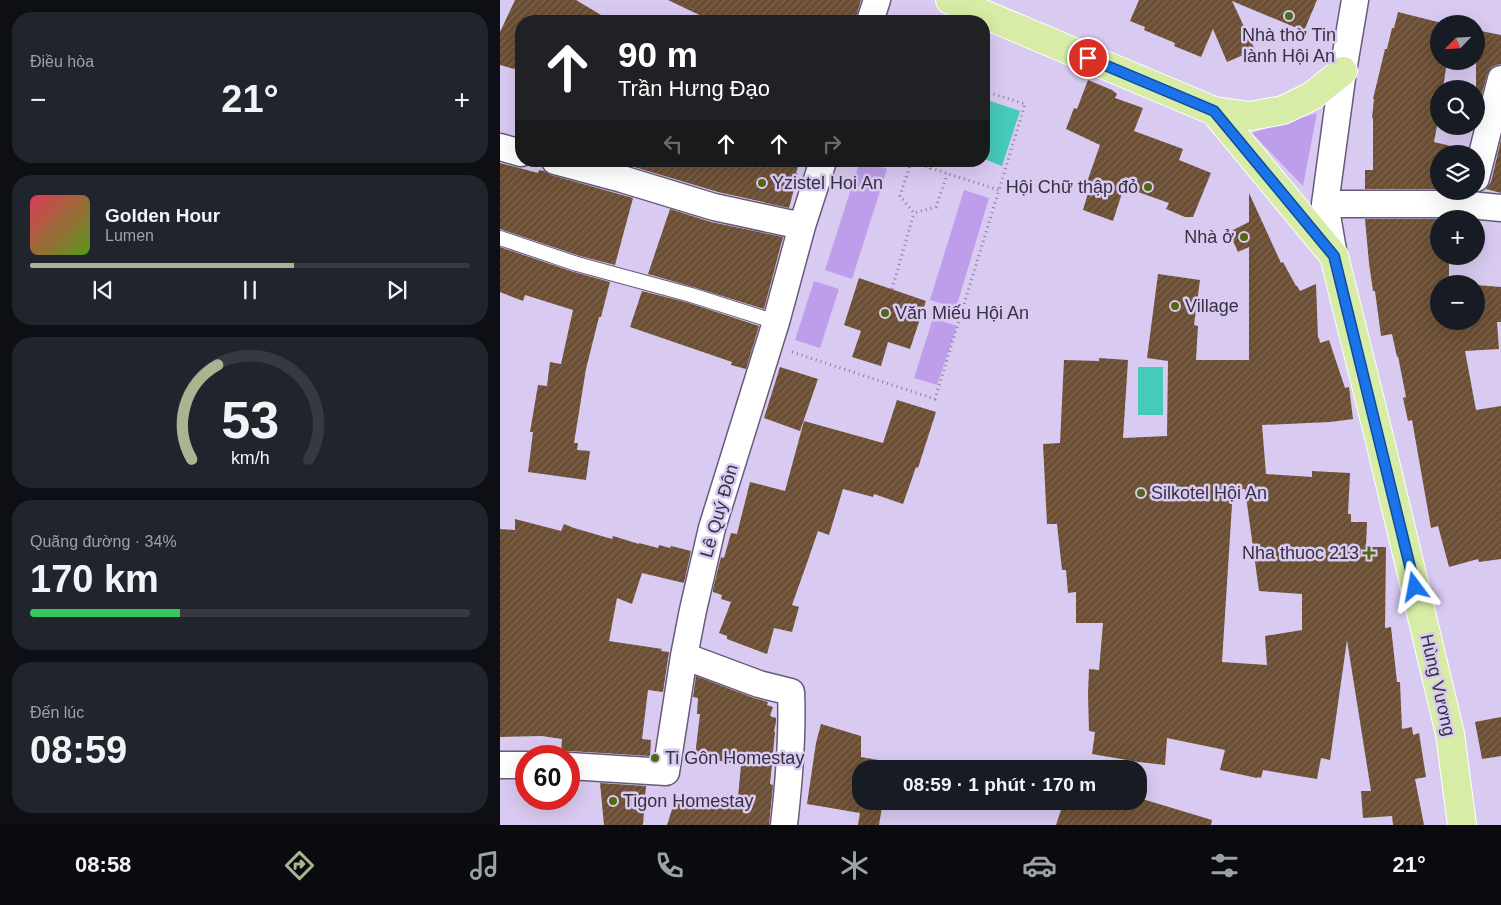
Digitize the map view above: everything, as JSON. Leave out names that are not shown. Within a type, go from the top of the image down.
[{"type":"main road","points":[[950,0],[986,15]]},
{"type":"main road","points":[[990,17],[1214,111],[1251,116],[1283,110],[1312,96],[1343,71]]},
{"type":"main road","points":[[1214,111],[1334,256]]},
{"type":"main road","name":"Hùng Vương","points":[[1334,256],[1450,734],[1462,825]]},
{"type":"street","points":[[872,15],[877,0]]},
{"type":"street","points":[[1334,256],[1325,204],[1343,71],[1355,0]]},
{"type":"street","points":[[1484,145],[1501,78]]},
{"type":"street","points":[[500,147],[515,151]]},
{"type":"street","points":[[578,167],[714,207],[802,226]]},
{"type":"street","name":"Lê Quý Đôn","points":[[580,767],[666,772],[684,656],[712,528],[776,322],[820,167]]},
{"type":"street","points":[[1325,204],[1430,200]]},
{"type":"street","points":[[1477,200],[1501,208]]},
{"type":"street","points":[[684,656],[759,684],[791,692],[791,764],[784,825]]},
{"type":"street","points":[[500,765],[515,765]]},
{"type":"lane","points":[[500,238],[577,264],[691,295],[776,322]]},
{"type":"path","points":[[788,351],[935,399],[1025,104],[990,93]]},
{"type":"path","points":[[909,167],[900,196],[914,213]]},
{"type":"path","points":[[927,167],[999,190]]},
{"type":"path","points":[[914,213],[936,207],[947,174]]},
{"type":"path","points":[[892,289],[914,213]]},
{"type":"shaded area","points":[[990,101],[1020,111],[1002,166],[990,161]]},
{"type":"shaded area","points":[[1317,113],[1303,186],[1252,133]]},
{"type":"shaded area","points":[[858,167],[881,167],[887,169],[852,279],[825,270]]},
{"type":"shaded area","points":[[964,190],[989,198],[956,308],[930,300]]},
{"type":"shaded area","points":[[814,281],[839,289],[820,348],[795,340]]},
{"type":"shaded area","points":[[933,318],[957,326],[937,385],[914,378]]},
{"type":"shaded area","points":[[1138,367],[1163,367],[1163,415],[1138,415]]},
{"type":"building","points":[[515,0],[576,0],[601,15],[515,15],[515,69],[500,65],[500,32]]},
{"type":"building","points":[[668,0],[861,0],[857,15],[699,15]]},
{"type":"building","points":[[1139,0],[1317,0],[1304,31],[1232,1],[1255,50],[1227,62],[1213,29],[1201,57],[1174,46],[1175,43],[1144,30],[1145,27],[1130,21]]},
{"type":"building","points":[[1398,12],[1430,20],[1430,70],[1446,70],[1444,80],[1430,80],[1430,135],[1435,135],[1434,142],[1447,145],[1430,145],[1430,189],[1365,189],[1365,170],[1373,170],[1373,99],[1385,49],[1387,49],[1392,28],[1394,28]]},
{"type":"building","points":[[1485,32],[1501,35],[1501,64],[1491,68],[1485,82],[1485,80],[1476,80],[1476,70],[1485,70]]},
{"type":"building","points":[[1088,80],[1112,90],[1117,94],[1115,98],[1143,108],[1134,131],[1183,149],[1179,160],[1211,173],[1193,217],[1185,217],[1166,209],[1169,203],[1124,187],[1113,221],[1083,210],[1091,183],[1087,182],[1100,145],[1066,129],[1074,108],[1077,109]]},
{"type":"building","points":[[1501,140],[1501,193],[1486,189],[1491,182]]},
{"type":"building","points":[[500,163],[538,173],[539,170],[544,171],[551,175],[633,198],[615,265],[580,256],[500,229]]},
{"type":"building","points":[[634,167],[798,167],[796,173],[798,174],[789,208],[718,192]]},
{"type":"building","points":[[1249,193],[1281,263],[1283,262],[1296,286],[1300,291],[1316,284],[1318,338],[1320,343],[1329,340],[1345,388],[1349,387],[1353,419],[1262,425],[1266,474],[1312,477],[1312,471],[1350,473],[1348,514],[1351,514],[1351,522],[1367,522],[1366,547],[1386,547],[1385,628],[1391,627],[1397,682],[1400,682],[1402,729],[1412,727],[1413,735],[1419,733],[1426,777],[1415,779],[1424,825],[1393,825],[1392,816],[1363,818],[1361,791],[1371,791],[1347,640],[1330,760],[1321,758],[1317,779],[1263,770],[1261,778],[1257,778],[1220,770],[1225,750],[1167,738],[1165,765],[1147,763],[1147,760],[1127,760],[1092,754],[1095,732],[1089,731],[1089,669],[1099,670],[1103,623],[1076,623],[1076,592],[1068,593],[1066,570],[1062,570],[1057,524],[1047,524],[1043,444],[1060,443],[1064,360],[1099,361],[1099,358],[1128,360],[1123,438],[1167,436],[1168,361],[1147,358],[1158,274],[1200,280],[1194,325],[1198,326],[1196,360],[1249,360],[1249,247],[1238,252],[1229,232],[1249,222]],"holes":[[[1233,489],[1245,489],[1259,591],[1302,594],[1302,630],[1265,636],[1267,665],[1222,662]]]},
{"type":"building","points":[[670,209],[711,222],[783,237],[764,309],[648,274]]},
{"type":"building","points":[[1365,219],[1430,219],[1430,265],[1449,265],[1449,275],[1430,275],[1430,330],[1485,330],[1485,286],[1501,287],[1501,322],[1497,322],[1499,349],[1465,351],[1476,410],[1501,406],[1501,559],[1479,562],[1478,559],[1449,567],[1438,526],[1431,528],[1412,420],[1408,421],[1403,398],[1406,397],[1398,356],[1392,334],[1381,336],[1369,263]]},
{"type":"building","points":[[500,247],[610,282],[586,369],[574,443],[578,443],[577,450],[590,451],[586,480],[528,472],[533,432],[530,432],[538,385],[547,386],[550,362],[561,364],[573,310],[525,295],[523,301],[500,292]]},
{"type":"building","name":"Văn Miếu Hội An","points":[[859,278],[926,301],[910,349],[888,342],[881,366],[852,357],[861,331],[844,325]]},
{"type":"building","points":[[642,291],[689,303],[759,326],[746,369],[731,365],[732,362],[630,327]]},
{"type":"building","points":[[780,367],[818,379],[800,431],[764,418]]},
{"type":"building","points":[[897,400],[936,412],[918,468],[916,467],[903,504],[874,494],[873,497],[843,489],[829,535],[818,531],[792,605],[799,607],[792,632],[774,628],[767,654],[727,639],[727,636],[719,633],[731,602],[721,599],[722,595],[713,592],[713,589],[721,557],[724,558],[731,533],[737,534],[750,482],[785,491],[804,421],[883,443]]},
{"type":"building","points":[[515,519],[561,531],[564,524],[612,539],[613,536],[658,548],[659,545],[670,548],[671,546],[691,551],[684,583],[642,573],[632,604],[617,598],[609,641],[662,649],[661,651],[669,652],[663,692],[648,690],[642,739],[651,740],[650,756],[580,752],[580,745],[562,745],[562,739],[542,736],[500,737],[500,529],[515,530]]},
{"type":"building","points":[[696,676],[768,702],[767,705],[773,707],[770,716],[776,718],[776,722],[770,784],[773,785],[769,825],[667,825],[676,797],[737,808],[741,765],[695,756],[700,714],[697,714],[698,698],[693,697]]},
{"type":"building","points":[[1501,717],[1501,756],[1482,759],[1475,722]]},
{"type":"building","points":[[821,724],[861,736],[861,757],[878,760],[852,760],[852,810],[882,810],[879,825],[858,825],[860,813],[807,804],[816,743]]},
{"type":"building","points":[[600,783],[646,786],[643,825],[604,825]]},
{"type":"building","points":[[1147,800],[1212,820],[1211,825],[1056,825],[1061,810],[1147,810]]},
{"type":"place","name":"Nhà thờ Tin lành Hội An","points":[[1289,16]]},
{"type":"place","name":"Yzistel Hoi An","points":[[762,183]]},
{"type":"place","name":"Hội Chữ thập đỏ","points":[[1148,187]]},
{"type":"place","name":"Nhà ở","points":[[1244,237]]},
{"type":"place","name":"Village","points":[[1175,306]]},
{"type":"place","name":"Văn Miếu Hội An","points":[[885,313]]},
{"type":"place","name":"Silkotel Hội An","points":[[1141,493]]},
{"type":"place","name":"Nha thuoc 213","points":[[1369,553]]},
{"type":"place","name":"Ti Gôn Homestay","points":[[655,758]]},
{"type":"place","name":"Tigon Homestay","points":[[613,801]]},
{"type":"route","points":[[1088,58],[1214,111],[1334,256],[1415,587]]}]
